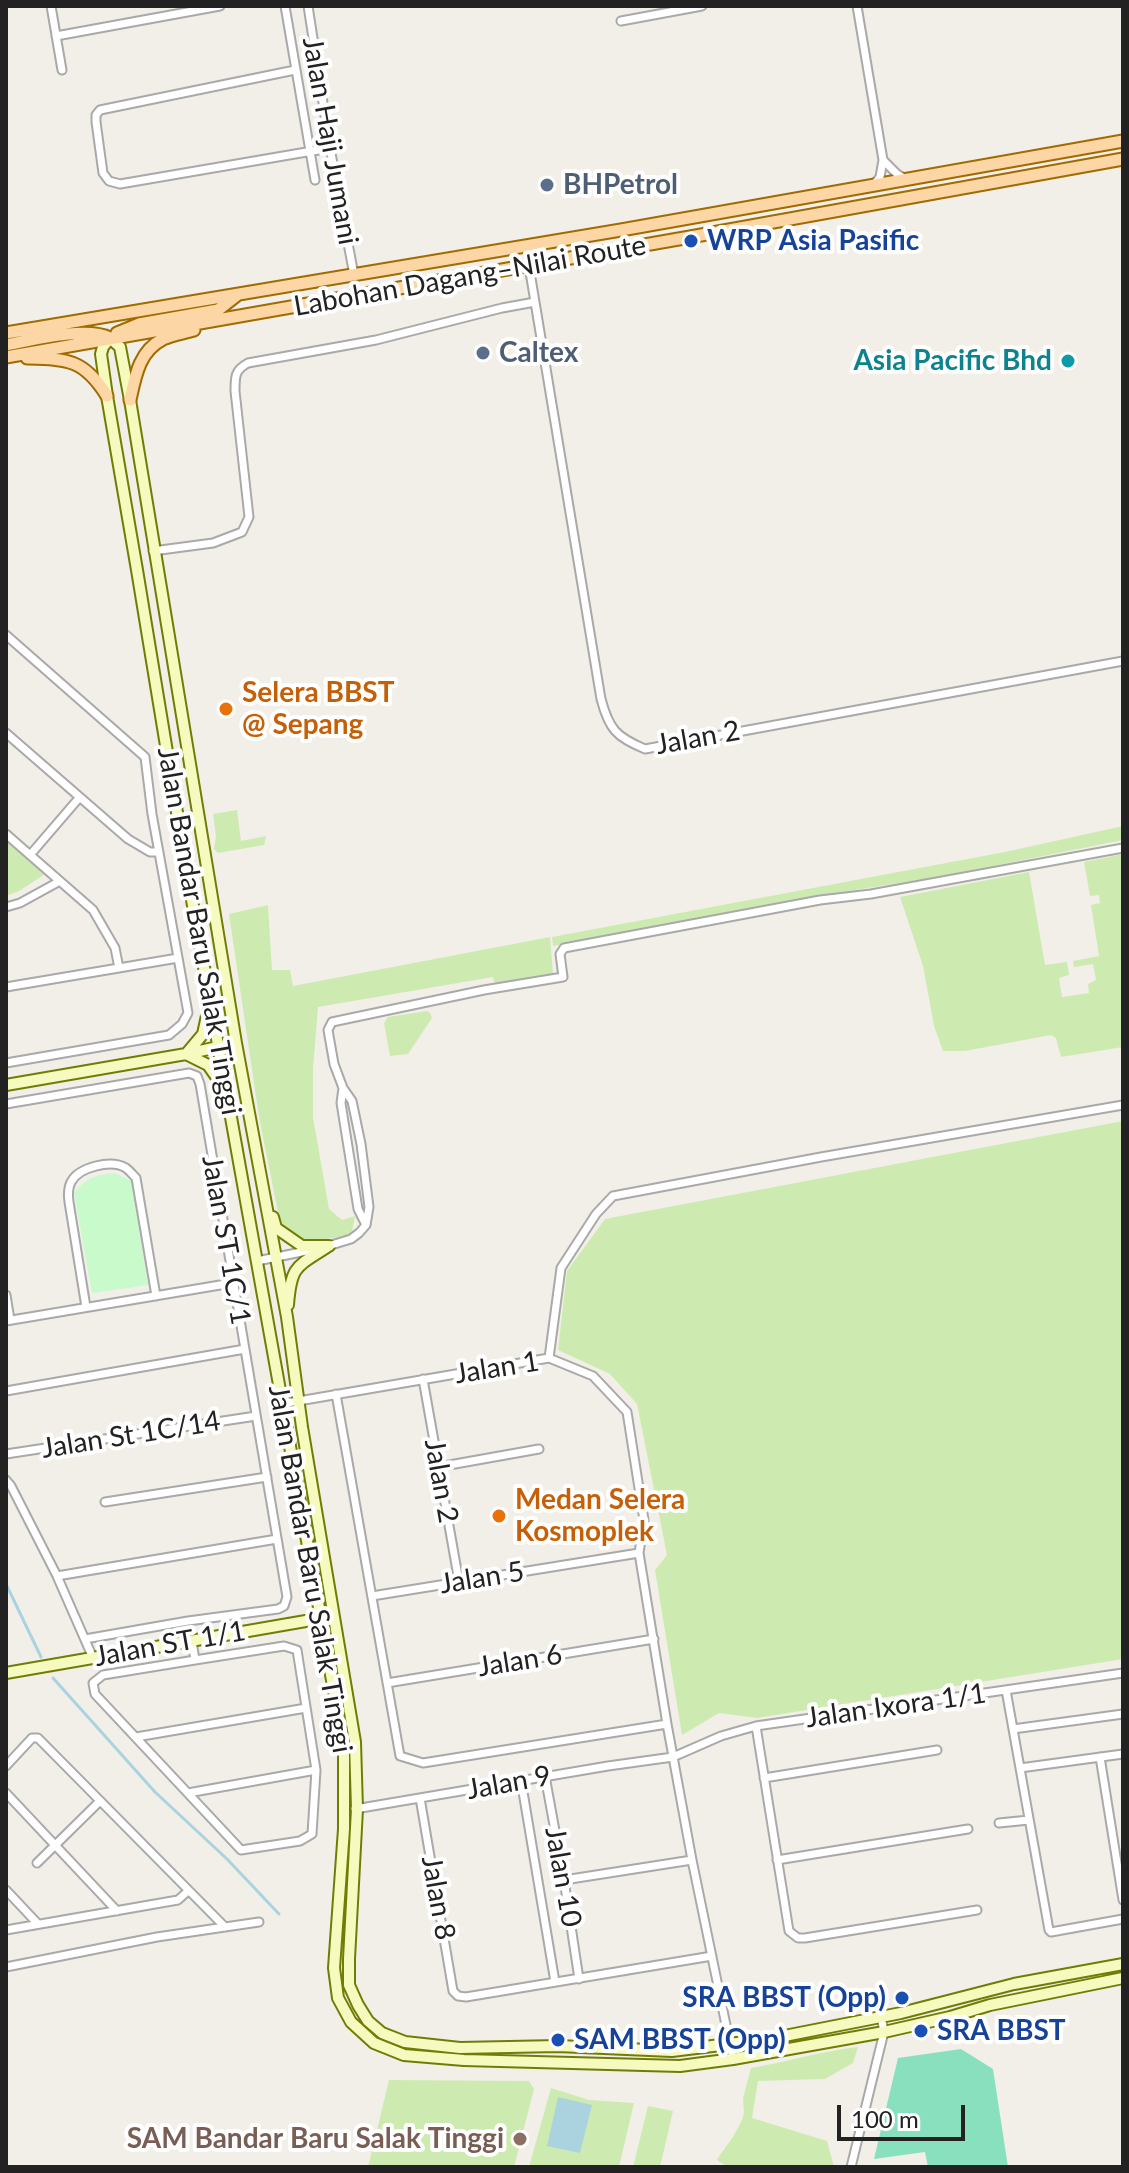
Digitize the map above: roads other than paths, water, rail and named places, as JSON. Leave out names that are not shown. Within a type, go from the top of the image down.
[{"type":"main road","name":"Labohan Dagang–Nilai Route","points":[[6,333],[1123,141]]},
{"type":"main road","name":"Labohan Dagang–Nilai Route","points":[[6,358],[1123,159]]},
{"type":"main road","points":[[6,345],[86,332],[101,333],[110,338],[139,324],[218,310],[237,295]]},
{"type":"main road","points":[[130,400],[136,368],[146,353],[162,340],[233,317]]},
{"type":"main road","name":"Jalan Bandar Baru Salak Tinggi","points":[[1123,1964],[1014,1984],[769,2039],[672,2051],[558,2046],[460,2048],[405,2042],[382,2033],[368,2021],[358,2005],[349,1985],[357,1809],[355,1742],[287,1317],[236,1043],[130,400],[120,347],[110,338],[101,354],[107,396],[209,997],[344,1747],[345,1808],[334,1968],[338,1998],[351,2022],[374,2043],[404,2055],[464,2060],[680,2066],[884,2032],[990,2005],[1123,1978]]},
{"type":"main road","points":[[6,358],[65,359],[97,380],[107,396]]},
{"type":"main road","points":[[122,480],[142,478]]},
{"type":"main road","points":[[186,1054],[203,1034],[209,997]]},
{"type":"main road","points":[[6,1085],[236,1043]]},
{"type":"main road","points":[[186,1054],[208,1065],[230,1102]]},
{"type":"main road","points":[[257,1154],[276,1228],[302,1246],[329,1246]]},
{"type":"main road","points":[[287,1317],[289,1281],[304,1262],[329,1246]]},
{"type":"main road","name":"Jalan ST 1/1","points":[[6,1673],[334,1616]]},
{"type":"street","points":[[51,6],[62,70]]},
{"type":"street","points":[[56,36],[220,6]]},
{"type":"street","points":[[285,6],[315,180]]},
{"type":"street","name":"Jalan Haji Jumani","points":[[308,6],[354,275]]},
{"type":"street","points":[[621,21],[702,6]]},
{"type":"street","points":[[857,6],[883,160],[880,177],[873,185]]},
{"type":"street","points":[[295,70],[100,110],[96,122],[103,173],[109,181],[120,184],[330,148]]},
{"type":"street","points":[[883,160],[906,179]]},
{"type":"street","name":"Jalan 2","points":[[529,266],[601,699],[607,724],[628,742],[645,749],[1123,661]]},
{"type":"street","points":[[153,551],[213,543],[242,532],[249,517],[235,391],[237,369],[248,363],[376,340],[535,302]]},
{"type":"street","points":[[6,635],[145,757],[188,1013],[182,1024],[169,1035],[6,1063]]},
{"type":"street","points":[[6,733],[128,839],[150,852],[159,852]]},
{"type":"street","points":[[30,855],[79,798]]},
{"type":"street","points":[[6,834],[93,910],[115,948],[119,968]]},
{"type":"street","points":[[257,1261],[351,1239],[366,1225],[369,1207],[361,1144],[352,1101],[343,1088],[334,1064],[328,1030],[332,1022],[563,977],[560,954],[564,948],[1123,848]]},
{"type":"street","points":[[6,907],[20,903],[60,881]]},
{"type":"street","points":[[6,987],[178,958]]},
{"type":"street","name":"Jalan ST 1C/1","points":[[6,1104],[189,1073],[197,1076],[287,1597],[284,1606],[278,1609],[85,1639]]},
{"type":"street","points":[[343,1088],[341,1103],[358,1209],[366,1225]]},
{"type":"street","points":[[549,1358],[561,1268],[596,1214],[613,1196],[1123,1105]]},
{"type":"street","points":[[86,1307],[68,1186],[76,1175],[100,1166],[126,1168],[136,1178],[156,1296]]},
{"type":"street","points":[[6,1295],[8,1320],[232,1283]]},
{"type":"street","points":[[6,1391],[245,1349]]},
{"type":"street","name":"Jalan 1","points":[[281,1404],[549,1358],[593,1376],[627,1412],[644,1529],[639,1553]]},
{"type":"street","name":"Jalan 2","points":[[423,1379],[459,1582]]},
{"type":"street","points":[[336,1394],[400,1756],[423,1763],[667,1724]]},
{"type":"street","name":"Jalan St 1C/14","points":[[6,1454],[256,1416]]},
{"type":"street","points":[[438,1467],[539,1449]]},
{"type":"street","points":[[105,1502],[267,1477]]},
{"type":"street","points":[[6,1480],[57,1576],[93,1658]]},
{"type":"street","points":[[57,1576],[277,1539]]},
{"type":"street","points":[[639,1553],[692,1860],[733,2059]]},
{"type":"street","name":"Jalan 5","points":[[372,1596],[639,1553]]},
{"type":"street","name":"Jalan 6","points":[[387,1683],[654,1639]]},
{"type":"street","points":[[192,1641],[195,1660]]},
{"type":"street","points":[[284,1646],[297,1650],[316,1770],[312,1834],[300,1841],[241,1850],[95,1694],[93,1683],[103,1675],[195,1660],[284,1646]]},
{"type":"street","name":"Jalan Ixora 1/1","points":[[673,1757],[721,1736],[756,1726],[1123,1673]]},
{"type":"street","points":[[1006,1690],[1051,1932],[1123,1919]]},
{"type":"street","points":[[136,1737],[306,1708]]},
{"type":"street","points":[[1013,1729],[1123,1714]]},
{"type":"street","points":[[756,1726],[789,1931],[798,1938],[805,1938],[977,1910]]},
{"type":"street","points":[[6,1766],[32,1738],[38,1738],[225,1927]]},
{"type":"street","points":[[764,1778],[937,1750]]},
{"type":"street","points":[[1020,1768],[1123,1754]]},
{"type":"street","name":"Jalan 9","points":[[345,1808],[357,1809],[673,1757]]},
{"type":"street","points":[[1100,1757],[1123,1900]]},
{"type":"street","points":[[188,1793],[316,1770]]},
{"type":"street","name":"Jalan 10","points":[[545,1776],[579,1979]]},
{"type":"street","name":"Jalan 10","points":[[521,1780],[555,1982]]},
{"type":"street","points":[[6,1793],[117,1911]]},
{"type":"street","name":"Jalan 8","points":[[420,1798],[453,1991],[458,1996],[555,1982]]},
{"type":"street","points":[[37,1863],[100,1801]]},
{"type":"street","points":[[999,1823],[1029,1820]]},
{"type":"street","points":[[777,1860],[968,1829]]},
{"type":"street","points":[[564,1880],[692,1860]]},
{"type":"street","points":[[6,1890],[38,1924]]},
{"type":"street","points":[[6,1930],[178,1900],[188,1891]]},
{"type":"street","points":[[6,1967],[157,1937],[259,1922]]},
{"type":"street","points":[[555,1982],[712,1956]]},
{"type":"street","points":[[851,2167],[884,2032],[881,2016]]},
{"type":"water","points":[[558,2097],[592,2105],[580,2153],[547,2146]]},
{"type":"waterway","points":[[6,1584],[41,1657]]},
{"type":"waterway","points":[[53,1678],[155,1792],[227,1859],[279,1914]]},
{"type":"place","name":"BHPetrol","points":[[547,185]]},
{"type":"place","name":"WRP Asia Pasific","points":[[691,241]]},
{"type":"place","name":"Caltex","points":[[483,353]]},
{"type":"place","name":"Asia Pacific Bhd","points":[[1068,361]]},
{"type":"place","name":"Selera BBST @ Sepang","points":[[226,709]]},
{"type":"place","name":"Medan Selera Kosmoplek","points":[[499,1516]]},
{"type":"place","name":"SRA BBST (Opp)","points":[[902,1998]]},
{"type":"place","name":"SRA BBST","points":[[921,2031]]},
{"type":"place","name":"SAM BBST (Opp)","points":[[558,2040]]},
{"type":"place","name":"SAM Bandar Baru Salak Tinggi","points":[[520,2139]]}]
